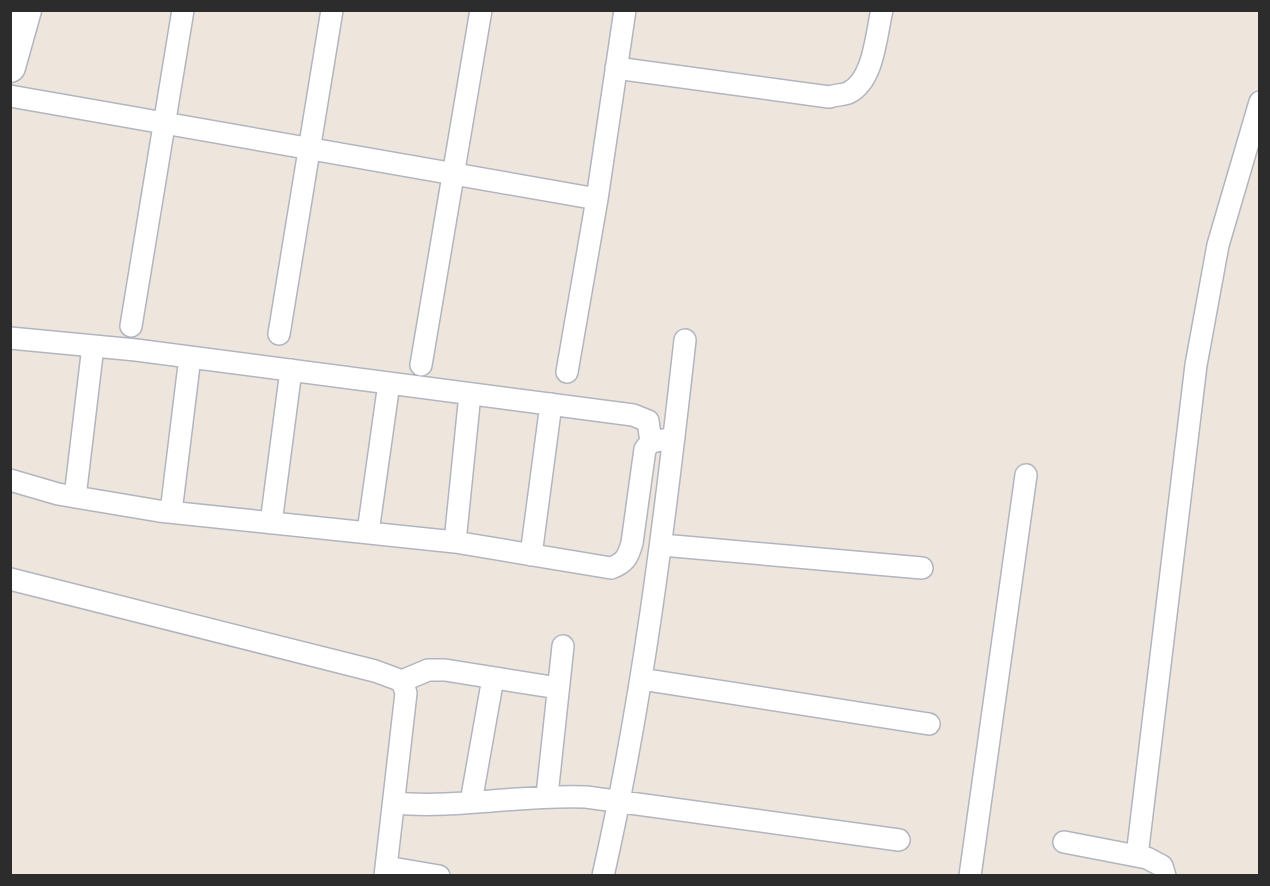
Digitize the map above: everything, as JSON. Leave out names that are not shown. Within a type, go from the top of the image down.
[{"type":"street","points":[[10,67],[26,10]]},
{"type":"street","points":[[130,327],[166,123],[183,10]]},
{"type":"street","points":[[279,334],[332,10]]},
{"type":"street","points":[[421,366],[481,10]]},
{"type":"street","points":[[567,372],[597,199],[625,10]]},
{"type":"street","points":[[616,68],[829,97],[848,93],[862,81],[871,58],[882,10]]},
{"type":"street","points":[[10,96],[597,199]]},
{"type":"street","points":[[1137,856],[1196,366],[1206,301],[1218,245],[1260,102]]},
{"type":"street","points":[[10,338],[190,357],[633,415],[648,421],[651,442]]},
{"type":"street","points":[[603,876],[620,800],[662,544],[685,340]]},
{"type":"street","points":[[75,497],[93,346]]},
{"type":"street","points":[[171,512],[190,357]]},
{"type":"street","points":[[271,523],[291,370]]},
{"type":"street","points":[[368,532],[389,383]]},
{"type":"street","points":[[455,542],[470,393]]},
{"type":"street","points":[[531,555],[551,404]]},
{"type":"street","points":[[10,480],[75,497],[171,512],[455,542],[611,568],[622,564],[628,557],[632,543],[645,449],[651,442],[674,438]]},
{"type":"street","points":[[970,876],[1026,475]]},
{"type":"street","points":[[662,544],[922,568]]},
{"type":"street","points":[[10,579],[375,671],[402,681],[428,670],[558,688]]},
{"type":"street","points":[[547,795],[563,646]]},
{"type":"street","points":[[471,802],[493,678]]},
{"type":"street","points":[[641,679],[929,724]]},
{"type":"street","points":[[402,681],[406,693],[386,871],[439,876]]},
{"type":"street","points":[[394,803],[424,806],[547,795],[620,800],[899,840]]},
{"type":"street","points":[[1064,842],[1157,861],[1162,866],[1165,876]]}]
